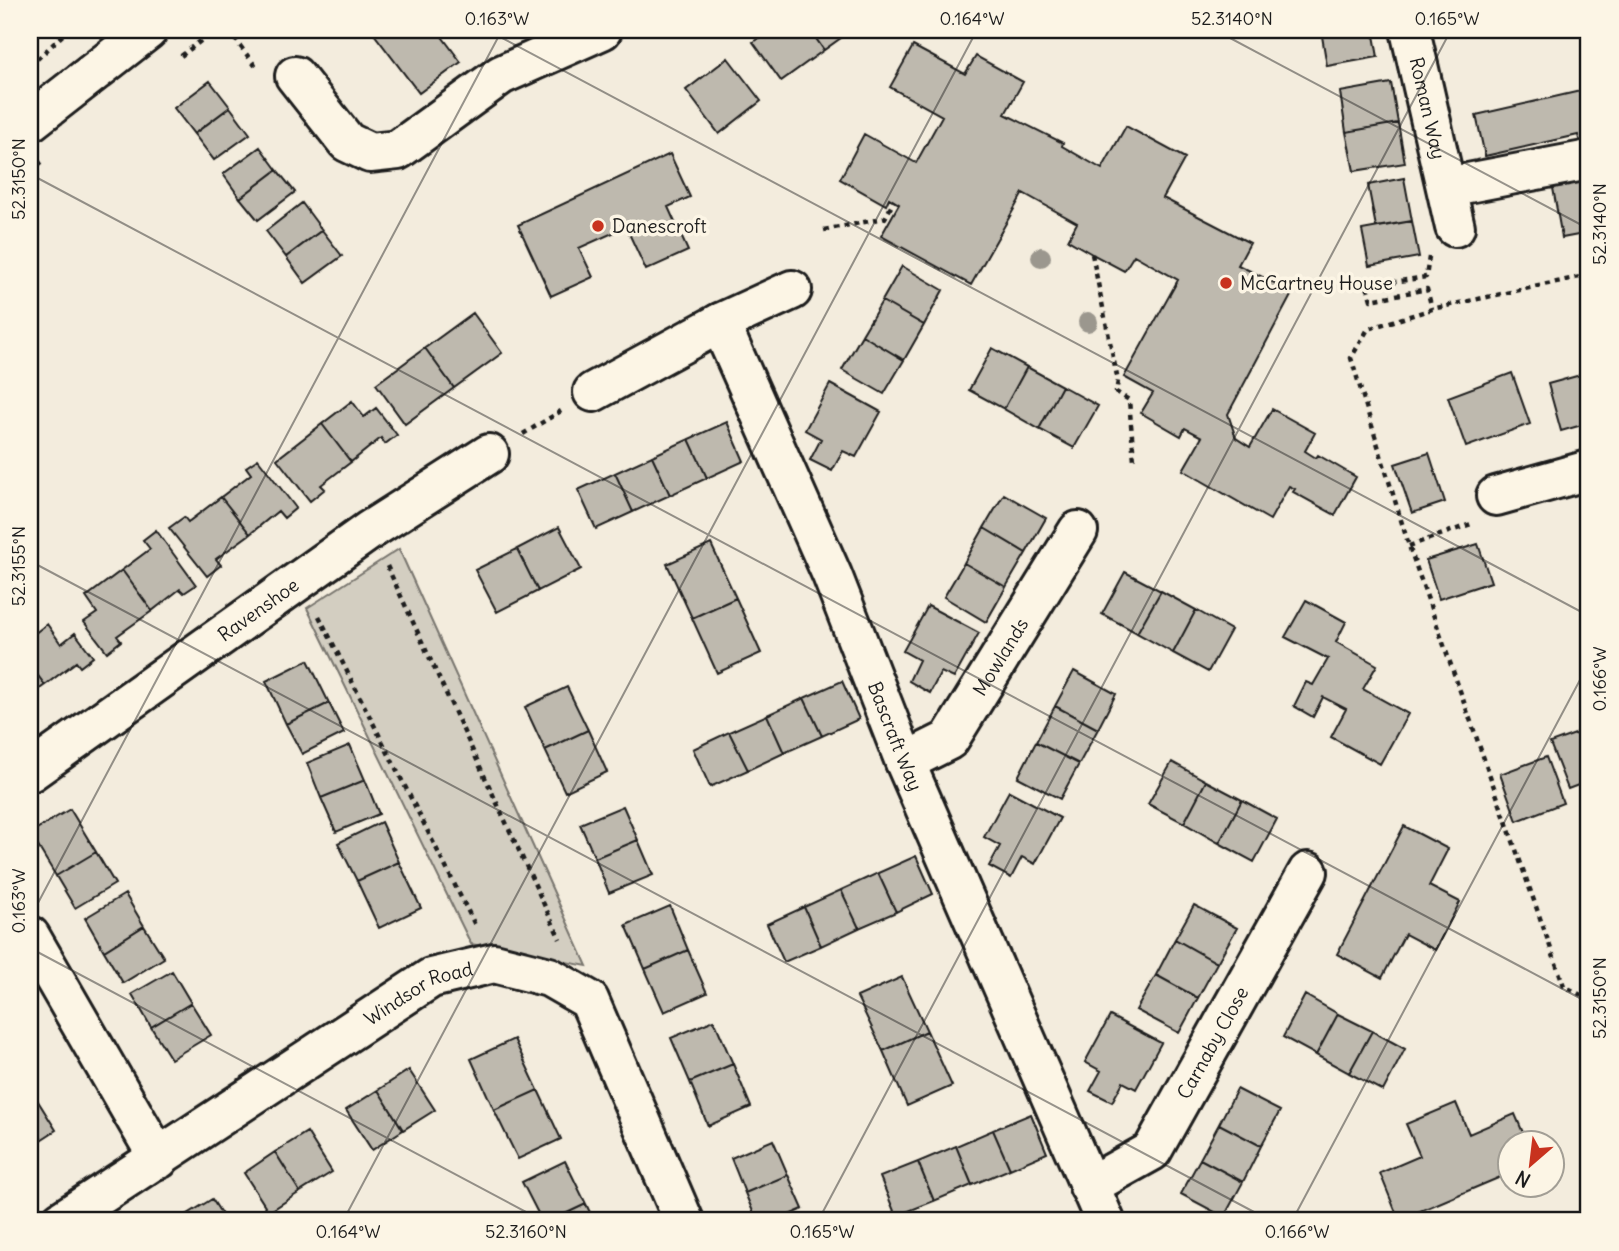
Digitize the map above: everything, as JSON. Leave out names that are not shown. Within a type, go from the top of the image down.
[{"type":"street","points":[[30,122],[148,30]]},
{"type":"street","points":[[295,76],[347,142],[370,153],[398,150],[501,75],[602,30]]},
{"type":"street","name":"Roman Way","points":[[1410,30],[1455,227]]},
{"type":"street","points":[[1447,187],[1589,159]]},
{"type":"street","points":[[593,392],[720,323],[792,290]]},
{"type":"street","name":"Bascraft Way","points":[[720,323],[832,575],[905,762],[1105,1221]]},
{"type":"street","name":"Ravenshoe","points":[[30,772],[370,530],[489,454]]},
{"type":"street","points":[[1496,496],[1589,470]]},
{"type":"street","name":"Mowlands","points":[[905,762],[949,740],[1078,531]]},
{"type":"street","name":"Carnaby Close","points":[[1089,1186],[1152,1151],[1308,872]]},
{"type":"street","points":[[30,936],[159,1159]]},
{"type":"street","name":"Windsor Road","points":[[61,1221],[431,978],[494,963],[549,978],[589,1000]]},
{"type":"street","points":[[589,1000],[684,1221]]},
{"type":"path","points":[[30,66],[68,30]]},
{"type":"path","points":[[228,30],[249,58]]},
{"type":"path","points":[[824,230],[884,218],[894,201]]},
{"type":"path","points":[[1092,254],[1118,380],[1116,392],[1129,400],[1134,460]]},
{"type":"path","points":[[1589,275],[1432,309],[1368,329],[1351,358],[1409,546],[1564,986],[1589,999]]},
{"type":"path","points":[[1426,277],[1367,286],[1371,300],[1427,289],[1432,309]]},
{"type":"path","points":[[489,454],[593,392]]},
{"type":"path","points":[[1409,546],[1485,519],[1496,496]]},
{"type":"path","points":[[370,530],[589,1000]]},
{"type":"path","points":[[301,581],[494,963]]},
{"type":"shaded area","points":[[399,549],[587,966],[471,944],[307,608]]},
{"type":"building","points":[[371,30],[437,30],[461,62],[419,93]]},
{"type":"building","points":[[770,30],[810,30],[824,50],[781,81],[753,42]]},
{"type":"building","points":[[810,30],[852,30],[824,50]]},
{"type":"building","points":[[1321,30],[1373,30],[1378,57],[1327,66]]},
{"type":"building","name":"McCartney House","points":[[913,46],[965,74],[976,56],[1023,82],[1005,114],[1063,143],[1062,146],[1102,169],[1126,126],[1185,158],[1163,198],[1250,243],[1238,265],[1293,292],[1228,414],[1236,438],[1250,447],[1272,409],[1315,433],[1305,451],[1316,458],[1318,455],[1356,477],[1335,515],[1293,492],[1295,489],[1289,486],[1270,520],[1183,470],[1202,437],[1185,428],[1181,436],[1141,413],[1153,393],[1124,377],[1178,280],[1134,255],[1124,271],[1092,254],[1068,240],[1077,223],[1023,193],[971,285],[881,236],[899,204],[889,198],[886,205],[840,179],[864,134],[916,163],[942,116],[890,87]]},
{"type":"building","points":[[728,58],[761,101],[719,134],[686,90]]},
{"type":"building","points":[[210,81],[230,107],[194,134],[174,108]]},
{"type":"building","points":[[1391,83],[1398,123],[1346,132],[1340,92]]},
{"type":"building","points":[[1589,89],[1589,150],[1582,152],[1578,135],[1485,156],[1476,115]]},
{"type":"building","points":[[230,107],[250,134],[214,160],[194,134]]},
{"type":"building","points":[[1398,123],[1405,163],[1354,171],[1346,132]]},
{"type":"building","points":[[260,147],[277,170],[240,198],[223,174]]},
{"type":"building","name":"Danescroft","points":[[670,154],[690,197],[668,207],[688,251],[646,270],[626,227],[579,248],[593,277],[551,296],[518,225]]},
{"type":"building","points":[[277,170],[295,192],[258,220],[240,198]]},
{"type":"building","points":[[1404,178],[1412,221],[1376,227],[1368,185]]},
{"type":"building","points":[[1585,181],[1589,233],[1562,238],[1553,188]]},
{"type":"building","points":[[302,203],[322,230],[286,257],[266,231]]},
{"type":"building","points":[[1412,221],[1419,257],[1369,266],[1362,230]]},
{"type":"building","points":[[322,230],[342,256],[305,283],[286,257]]},
{"type":"building","points":[[902,266],[943,290],[924,325],[882,301]]},
{"type":"building","points":[[882,301],[924,325],[904,360],[862,335]]},
{"type":"building","points":[[473,313],[502,353],[454,388],[425,348]]},
{"type":"building","points":[[862,335],[904,360],[884,394],[842,370]]},
{"type":"building","points":[[425,348],[454,388],[405,424],[376,384]]},
{"type":"building","points":[[992,348],[1027,367],[1004,409],[969,390]]},
{"type":"building","points":[[1027,367],[1062,386],[1039,429],[1004,409]]},
{"type":"building","points":[[1512,373],[1530,424],[1466,447],[1448,397]]},
{"type":"building","points":[[1584,374],[1589,393],[1589,423],[1561,431],[1548,384]]},
{"type":"building","points":[[830,384],[881,412],[856,457],[843,451],[832,471],[810,460],[821,439],[805,430]]},
{"type":"building","points":[[1062,386],[1098,406],[1074,448],[1039,429]]},
{"type":"building","points":[[352,401],[364,417],[376,408],[397,435],[385,444],[381,438],[351,462],[322,424]]},
{"type":"building","points":[[727,422],[744,461],[707,478],[689,439]]},
{"type":"building","points":[[322,424],[351,462],[321,485],[325,489],[310,501],[277,459]]},
{"type":"building","points":[[689,439],[707,478],[670,495],[652,456]]},
{"type":"building","points":[[1429,453],[1445,502],[1412,513],[1395,464]]},
{"type":"building","points":[[652,456],[670,495],[633,512],[615,473]]},
{"type":"building","points":[[258,459],[296,508],[284,518],[278,511],[250,534],[221,497],[251,474],[246,467]]},
{"type":"building","points":[[615,473],[633,512],[596,529],[578,490]]},
{"type":"building","points":[[1004,494],[1046,518],[1026,553],[984,528]]},
{"type":"building","points":[[221,497],[250,534],[216,559],[221,565],[207,576],[169,528],[184,517],[188,522]]},
{"type":"building","points":[[559,527],[581,569],[538,591],[517,549]]},
{"type":"building","points":[[984,528],[1026,553],[1006,587],[964,563]]},
{"type":"building","points":[[156,530],[196,585],[184,593],[180,589],[152,611],[122,570],[150,549],[143,540]]},
{"type":"building","points":[[711,544],[736,598],[692,618],[667,564]]},
{"type":"building","points":[[1478,544],[1491,582],[1439,599],[1426,560]]},
{"type":"building","points":[[517,549],[538,591],[497,612],[475,570]]},
{"type":"building","points":[[964,563],[1006,587],[986,622],[944,597]]},
{"type":"building","points":[[122,570],[152,611],[117,636],[121,641],[107,652],[84,622],[97,613],[86,597]]},
{"type":"building","points":[[1125,572],[1161,591],[1137,633],[1102,614]]},
{"type":"building","points":[[1161,591],[1196,610],[1173,653],[1137,633]]},
{"type":"building","points":[[736,598],[761,653],[717,673],[692,618]]},
{"type":"building","points":[[1306,600],[1346,622],[1336,642],[1377,665],[1363,689],[1408,714],[1380,764],[1331,737],[1346,709],[1323,697],[1313,717],[1294,706],[1306,682],[1313,685],[1328,659],[1285,637]]},
{"type":"building","points":[[928,606],[979,633],[954,678],[941,672],[930,693],[909,681],[919,660],[903,651]]},
{"type":"building","points":[[1196,610],[1231,630],[1208,672],[1173,653]]},
{"type":"building","points":[[47,624],[61,644],[75,633],[93,657],[80,667],[76,662],[45,685],[30,665],[30,637]]},
{"type":"building","points":[[308,660],[329,703],[286,724],[266,681]]},
{"type":"building","points":[[30,665],[45,685],[30,696]]},
{"type":"building","points":[[1074,671],[1116,694],[1098,729],[1055,706]]},
{"type":"building","points":[[842,681],[859,719],[822,736],[804,698]]},
{"type":"building","points":[[567,687],[588,730],[545,750],[525,707]]},
{"type":"building","points":[[804,698],[822,736],[784,753],[767,715]]},
{"type":"building","points":[[329,703],[344,733],[302,754],[286,724]]},
{"type":"building","points":[[1055,706],[1098,729],[1079,764],[1036,742]]},
{"type":"building","points":[[767,715],[784,753],[748,770],[729,732]]},
{"type":"building","points":[[1589,729],[1589,781],[1568,789],[1550,743]]},
{"type":"building","points":[[588,730],[607,772],[565,792],[545,750]]},
{"type":"building","points":[[729,732],[748,770],[710,787],[693,749]]},
{"type":"building","points":[[1036,742],[1079,764],[1060,799],[1018,777]]},
{"type":"building","points":[[350,745],[365,780],[321,798],[307,763]]},
{"type":"building","points":[[1546,757],[1563,803],[1517,821],[1500,774]]},
{"type":"building","points":[[1172,762],[1206,781],[1184,823],[1148,804]]},
{"type":"building","points":[[365,780],[379,814],[336,832],[321,798]]},
{"type":"building","points":[[1206,781],[1242,800],[1219,843],[1184,823]]},
{"type":"building","points":[[1009,791],[1060,818],[1035,864],[1022,857],[1011,878],[989,866],[1000,846],[984,837]]},
{"type":"building","points":[[1242,800],[1277,819],[1254,862],[1219,843]]},
{"type":"building","points":[[623,806],[638,840],[595,858],[580,824]]},
{"type":"building","points":[[70,809],[96,852],[56,876],[30,833]]},
{"type":"building","points":[[381,822],[399,862],[357,881],[338,843]]},
{"type":"building","points":[[1404,826],[1448,849],[1429,886],[1460,902],[1435,950],[1405,934],[1382,978],[1337,954]]},
{"type":"building","points":[[638,840],[653,875],[609,893],[595,858]]},
{"type":"building","points":[[96,852],[115,884],[75,908],[56,876]]},
{"type":"building","points":[[916,856],[933,894],[896,912],[878,873]]},
{"type":"building","points":[[399,862],[421,908],[379,928],[357,881]]},
{"type":"building","points":[[878,873],[896,912],[859,928],[841,890]]},
{"type":"building","points":[[841,890],[859,928],[821,946],[804,907]]},
{"type":"building","points":[[125,894],[144,926],[104,951],[85,918]]},
{"type":"building","points":[[1194,905],[1237,928],[1217,963],[1175,939]]},
{"type":"building","points":[[670,906],[688,950],[645,969],[626,925]]},
{"type":"building","points":[[804,907],[821,946],[784,962],[767,924]]},
{"type":"building","points":[[144,926],[164,958],[123,983],[104,951]]},
{"type":"building","points":[[1175,939],[1217,963],[1198,998],[1156,975]]},
{"type":"building","points":[[688,950],[707,993],[664,1012],[645,969]]},
{"type":"building","points":[[172,971],[191,1003],[151,1027],[132,994]]},
{"type":"building","points":[[1156,975],[1198,998],[1179,1033],[1136,1010]]},
{"type":"building","points":[[902,977],[927,1031],[883,1051],[857,997]]},
{"type":"building","points":[[1305,995],[1338,1014],[1316,1055],[1283,1037]]},
{"type":"building","points":[[191,1003],[211,1035],[171,1059],[151,1027]]},
{"type":"building","points":[[1338,1014],[1372,1031],[1349,1073],[1316,1055]]},
{"type":"building","points":[[1110,1016],[1161,1043],[1136,1089],[1123,1082],[1112,1102],[1090,1091],[1101,1071],[1085,1062]]},
{"type":"building","points":[[714,1020],[733,1064],[690,1082],[671,1038]]},
{"type":"building","points":[[927,1031],[952,1086],[907,1106],[883,1051]]},
{"type":"building","points":[[1372,1031],[1405,1049],[1383,1091],[1349,1073]]},
{"type":"building","points":[[514,1039],[538,1090],[494,1110],[471,1059]]},
{"type":"building","points":[[733,1064],[751,1107],[708,1126],[690,1082]]},
{"type":"building","points":[[409,1070],[435,1110],[403,1130],[378,1090]]},
{"type":"building","points":[[1237,1089],[1280,1111],[1261,1146],[1219,1124]]},
{"type":"building","points":[[378,1090],[403,1130],[372,1150],[346,1110]]},
{"type":"building","points":[[538,1090],[561,1139],[518,1159],[494,1110]]},
{"type":"building","points":[[30,1091],[56,1130],[30,1147]]},
{"type":"building","points":[[1456,1103],[1469,1134],[1515,1114],[1521,1128],[1496,1128],[1496,1179],[1399,1220],[1380,1173],[1420,1156],[1406,1124]]},
{"type":"building","points":[[1031,1114],[1047,1153],[1010,1169],[993,1130]]},
{"type":"building","points":[[1219,1124],[1261,1146],[1243,1182],[1200,1159]]},
{"type":"building","points":[[993,1130],[1010,1169],[972,1185],[956,1146]]},
{"type":"building","points":[[307,1132],[332,1172],[300,1192],[275,1152]]},
{"type":"building","points":[[773,1140],[788,1175],[745,1193],[731,1158]]},
{"type":"building","points":[[956,1146],[972,1185],[934,1201],[918,1162]]},
{"type":"building","points":[[275,1152],[300,1192],[269,1212],[244,1173]]},
{"type":"building","points":[[1200,1159],[1243,1182],[1224,1217],[1181,1194]]},
{"type":"building","points":[[565,1161],[586,1204],[550,1221],[542,1221],[522,1182]]},
{"type":"building","points":[[918,1162],[934,1201],[896,1216],[880,1177]]},
{"type":"building","points":[[788,1175],[803,1209],[775,1221],[757,1221],[745,1193]]},
{"type":"building","points":[[212,1199],[226,1221],[180,1219]]},
{"type":"building","points":[[586,1204],[594,1221],[550,1221]]},
{"type":"place","name":"Danescroft","points":[[598,226]]},
{"type":"place","name":"McCartney House","points":[[1226,283]]}]
